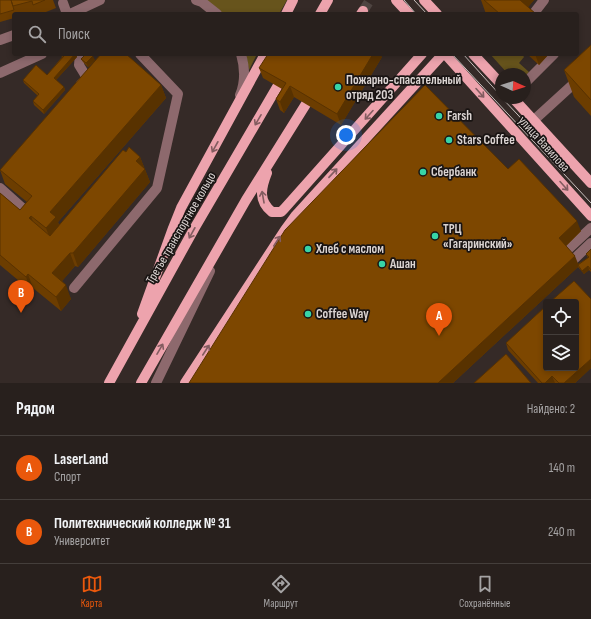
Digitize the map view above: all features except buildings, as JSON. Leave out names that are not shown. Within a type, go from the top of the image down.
[{"type":"main road","points":[[287,12],[293,0]]},
{"type":"main road","points":[[321,12],[328,0]]},
{"type":"main road","points":[[396,0],[407,12]]},
{"type":"main road","points":[[424,0],[435,12]]},
{"type":"main road","points":[[132,343],[173,228],[182,208],[264,56]]},
{"type":"main road","points":[[286,136],[266,175],[262,193],[262,199],[265,205],[272,212],[277,212],[284,209],[420,56]]},
{"type":"main road","points":[[185,383],[296,215],[442,56]]},
{"type":"main road","name":"улица Вавилова","points":[[446,56],[591,216]]},
{"type":"main road","points":[[475,56],[495,78]]},
{"type":"main road","name":"Третье транспортное кольцо","points":[[109,383],[194,230],[278,87]]},
{"type":"main road","points":[[141,383],[234,220],[306,104]]},
{"type":"main road","name":"улица Вавилова","points":[[519,104],[591,183]]},
{"type":"street","points":[[73,12],[100,0]]},
{"type":"street","points":[[196,0],[202,2],[214,12]]},
{"type":"street","points":[[534,12],[544,0]]},
{"type":"street","points":[[63,3],[68,12]]},
{"type":"street","points":[[0,40],[12,36]]},
{"type":"street","points":[[0,73],[38,56]]},
{"type":"street","points":[[76,89],[89,75],[80,65],[80,56]]},
{"type":"street","points":[[74,288],[157,188],[178,94],[142,56]]},
{"type":"street","points":[[234,113],[245,78],[242,56]]},
{"type":"street","points":[[531,80],[552,56]]},
{"type":"street","points":[[534,120],[591,68]]},
{"type":"street","points":[[0,188],[29,214]]},
{"type":"street","points":[[156,383],[234,220]]},
{"type":"street","points":[[569,256],[591,228]]},
{"type":"street","points":[[569,256],[591,235]]},
{"type":"street","points":[[569,256],[591,243]]},
{"type":"shaded area","points":[[204,0],[287,0],[280,12],[219,12]]},
{"type":"shaded area","points":[[246,56],[256,56],[249,70]]},
{"type":"shaded area","points":[[492,56],[523,56],[519,63],[525,68],[503,68]]},
{"type":"tunnel","points":[[363,11],[370,0]]},
{"type":"tram line","points":[[404,0],[414,12]]},
{"type":"tram line","points":[[414,0],[425,12]]},
{"type":"tram line","points":[[454,56],[591,203]]},
{"type":"tram line","points":[[465,56],[495,89]]},
{"type":"tram line","points":[[508,104],[563,163]]},
{"type":"place","name":"Пожарно-спасательный отряд 203","points":[[338,87]]},
{"type":"place","name":"Farsh","points":[[439,116]]},
{"type":"place","name":"Stars Coffee","points":[[449,140]]},
{"type":"place","name":"Сбербанк","points":[[423,172]]},
{"type":"place","name":"ТРЦ «Гагаринский»","points":[[435,236]]},
{"type":"place","name":"Хлеб с маслом","points":[[308,249]]},
{"type":"place","name":"Ашан","points":[[382,264]]},
{"type":"place","name":"Политехнический колледж № 31","points":[[21,313]]},
{"type":"place","name":"Coffee Way","points":[[308,314]]},
{"type":"place","name":"LaserLand","points":[[439,336]]}]
